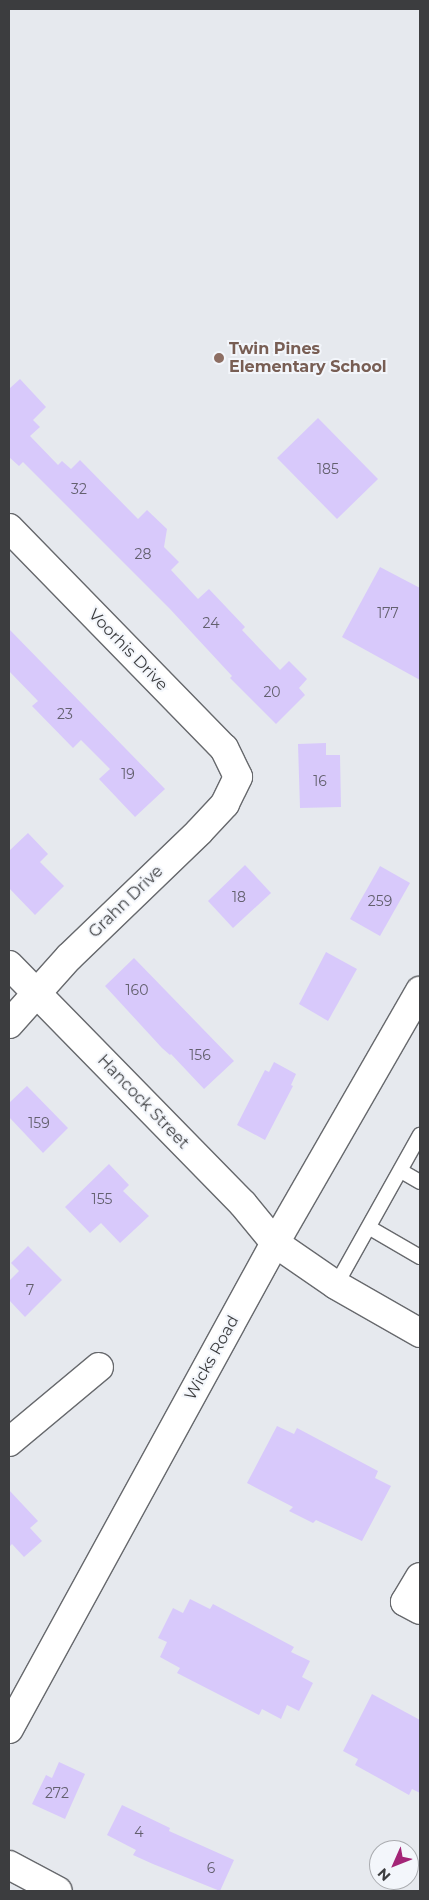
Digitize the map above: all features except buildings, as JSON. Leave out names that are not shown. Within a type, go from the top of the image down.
[{"type":"street","name":"Voorhis Drive","points":[[9,528],[224,748],[238,777]]},
{"type":"street","name":"Grahn Drive","points":[[9,1024],[69,957],[199,832],[225,804],[238,777]]},
{"type":"street","name":"Hancock Street","points":[[9,965],[243,1204],[275,1243],[336,1285],[420,1333]]},
{"type":"street","name":"Wicks Road","points":[[9,1729],[275,1243],[420,990]]},
{"type":"street","points":[[9,1442],[99,1367]]},
{"type":"street","points":[[420,1577],[405,1602],[420,1610]]},
{"type":"street","points":[[9,1866],[58,1891]]},
{"type":"lane","points":[[336,1285],[370,1228],[420,1135]]},
{"type":"lane","points":[[401,1171],[420,1182]]},
{"type":"lane","points":[[370,1228],[420,1257]]},
{"type":"place","name":"Twin Pines Elementary School","points":[[219,358]]}]
